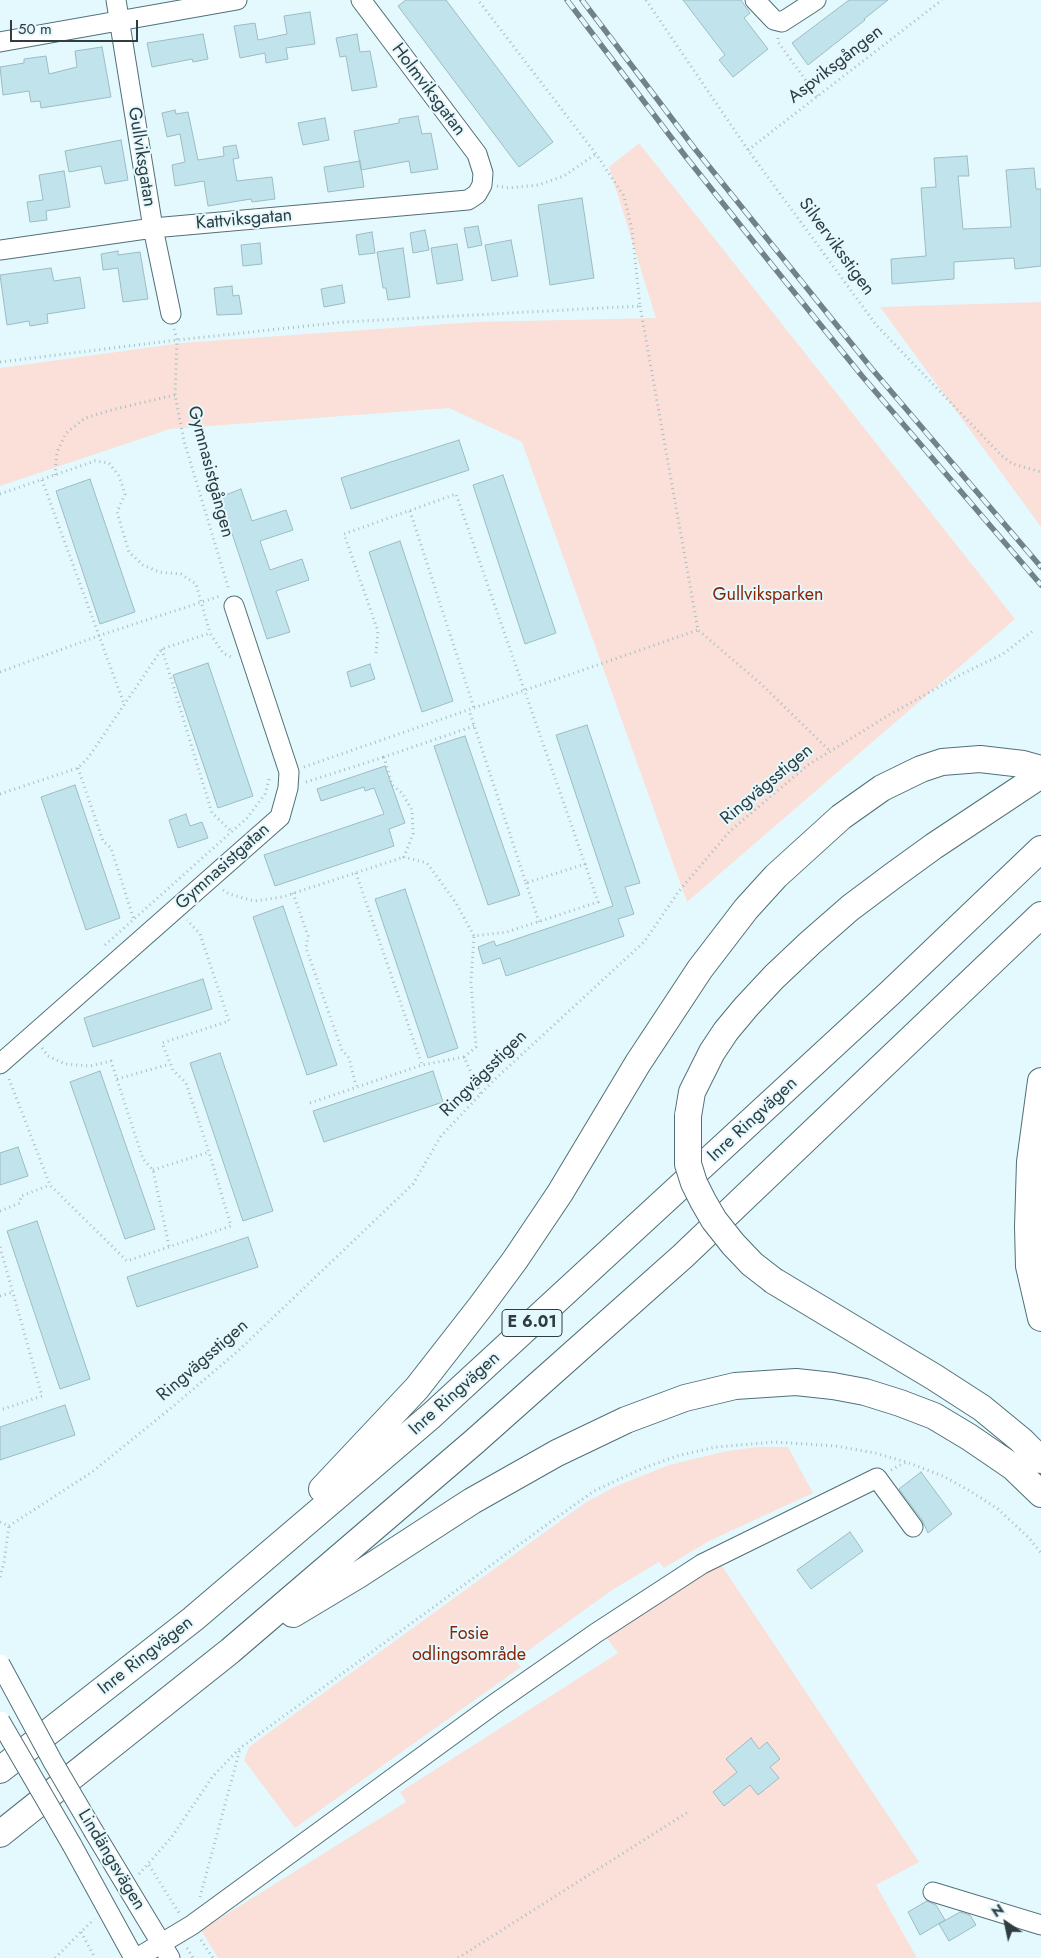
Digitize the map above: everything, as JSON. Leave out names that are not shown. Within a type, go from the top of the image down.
[{"type":"highway","points":[[193,1619],[339,1472],[417,1388],[515,1260],[560,1193],[638,1063],[700,969],[752,902],[776,876],[834,823],[882,788],[921,769],[942,762],[980,759],[1002,761],[1041,769]]},
{"type":"highway","points":[[1041,775],[934,846],[850,908],[774,977],[726,1031],[712,1052],[692,1092],[688,1116],[688,1164],[694,1183],[702,1201],[714,1220],[752,1264],[774,1281],[982,1408],[1021,1440],[1041,1460]]},
{"type":"highway","name":"Inre Ringvägen","points":[[0,1770],[193,1619],[432,1415],[876,1006],[1041,849]]},
{"type":"highway","name":"E 6.01","points":[[0,1834],[230,1651],[474,1442],[683,1256],[1041,915]]},
{"type":"highway","points":[[1041,1081],[1030,1162],[1028,1227],[1029,1266],[1041,1318]]},
{"type":"highway","points":[[230,1651],[358,1575],[472,1501],[557,1453],[626,1420],[685,1398],[735,1386],[796,1382],[865,1392],[900,1403],[934,1416],[969,1437],[1013,1467],[1041,1494]]},
{"type":"street","name":"Gullviksgatan","points":[[116,0],[153,228],[171,314]]},
{"type":"street","points":[[0,42],[236,0]]},
{"type":"street","name":"Holmviksgatan","points":[[360,0],[477,154],[483,173],[482,185]]},
{"type":"street","points":[[755,0],[774,20],[782,22],[816,0]]},
{"type":"street","name":"Kattviksgatan","points":[[0,250],[153,228],[468,200],[477,194],[482,185]]},
{"type":"street","points":[[232,599],[289,780]]},
{"type":"street","name":"Gymnasistgatan","points":[[1,1063],[280,817],[289,780]]},
{"type":"street","points":[[136,1958],[165,1951],[186,1920],[596,1633],[702,1564],[878,1478],[913,1526]]},
{"type":"street","name":"Lindängsvägen","points":[[0,1664],[53,1762],[165,1951]]},
{"type":"street","name":"Lindängsvägen","points":[[0,1721],[136,1958]]},
{"type":"street","points":[[933,1892],[1041,1925]]},
{"type":"path","points":[[478,0],[596,154],[624,196],[632,230],[640,306],[698,630],[760,683],[830,751]]},
{"type":"path","name":"Silverviksstigen","points":[[646,0],[748,150],[877,326],[1002,456],[1013,464],[1041,472]]},
{"type":"path","name":"Aspviksgången","points":[[748,150],[942,0]]},
{"type":"path","points":[[782,22],[778,42],[818,97]]},
{"type":"path","points":[[482,185],[509,188],[538,186],[564,176],[596,154]]},
{"type":"path","points":[[0,362],[343,322],[640,306]]},
{"type":"path","name":"Gymnasistgången","points":[[171,314],[177,340],[175,395],[184,441],[232,599]]},
{"type":"path","points":[[55,475],[56,452],[66,433],[85,418],[175,395]]},
{"type":"path","points":[[0,494],[95,461],[109,462],[119,476],[125,494],[117,512],[130,552],[143,565],[159,572],[182,574],[196,584],[210,633],[223,652],[235,659],[232,650]]},
{"type":"path","points":[[42,480],[124,704]]},
{"type":"path","points":[[376,653],[378,631],[344,534],[456,494],[598,902],[508,932],[474,936]]},
{"type":"path","points":[[410,511],[474,708]]},
{"type":"path","points":[[0,672],[202,601],[232,599]]},
{"type":"path","points":[[289,780],[474,708],[698,630]]},
{"type":"path","name":"Ringvägsstigen","points":[[9,1526],[92,1472],[171,1408],[238,1351],[413,1184],[441,1136],[481,1094],[644,942],[679,891],[730,831],[808,766],[830,751],[960,675],[1003,654],[1034,630]]},
{"type":"path","points":[[0,794],[78,768],[88,758],[162,649],[210,633]]},
{"type":"path","points":[[162,649],[212,813],[231,832]]},
{"type":"path","points":[[469,710],[539,922]]},
{"type":"path","points":[[289,780],[384,757],[474,726]]},
{"type":"path","points":[[384,757],[392,785],[402,794],[412,810],[413,834],[404,857]]},
{"type":"path","points":[[78,768],[103,841],[111,848],[134,920]]},
{"type":"path","points":[[98,951],[247,818],[265,794],[270,775]]},
{"type":"path","points":[[209,879],[229,894],[254,901],[282,897],[404,857],[427,863],[456,903],[474,936],[471,982],[476,1047],[464,1057],[422,1065],[310,1103]]},
{"type":"path","points":[[526,883],[585,864]]},
{"type":"path","points":[[356,873],[422,1065]]},
{"type":"path","points":[[293,893],[308,936],[306,948],[342,1050],[349,1058],[356,1086]]},
{"type":"path","points":[[1,1063],[50,1185],[127,1261],[231,1226],[186,1083],[173,1070],[162,1043],[229,1020],[200,934],[176,909]]},
{"type":"path","points":[[33,1035],[48,1056],[65,1064],[90,1066],[111,1061],[143,1159],[153,1170],[169,1246]]},
{"type":"path","points":[[464,1057],[481,1094]]},
{"type":"path","points":[[117,1079],[170,1064]]},
{"type":"path","points":[[153,1170],[209,1152]]},
{"type":"path","points":[[0,1211],[20,1203],[21,1196],[50,1185]]},
{"type":"path","points":[[0,1247],[42,1396],[0,1410]]},
{"type":"path","points":[[0,1296],[13,1292]]},
{"type":"path","points":[[137,1876],[149,1865],[171,1838],[213,1776],[240,1748],[594,1491],[641,1469],[677,1456],[716,1448],[774,1442],[836,1446],[874,1453],[906,1462],[943,1476],[970,1491],[998,1508],[1029,1538],[1041,1553]]},
{"type":"path","points":[[0,1522],[9,1526],[0,1578]]},
{"type":"path","points":[[194,1958],[185,1944],[186,1920],[240,1748]]},
{"type":"path","points":[[458,1958],[688,1812]]},
{"type":"path","points":[[149,1865],[186,1920]]},
{"type":"path","points":[[55,1958],[95,1918]]},
{"type":"path","points":[[81,1932],[95,1958]]},
{"type":"green space","name":"Gullviksparken","points":[[639,143],[1015,619],[687,902],[522,442],[449,408],[170,429],[0,486],[0,368],[182,343],[475,322],[656,318],[609,167]]},
{"type":"green space","points":[[1041,302],[1041,527],[880,307]]},
{"type":"green space","name":"Fosie odlingsområde","points":[[758,1447],[788,1447],[813,1493],[709,1541],[664,1568],[659,1562],[612,1590],[515,1660],[521,1667],[295,1828],[244,1760],[249,1747],[585,1503],[614,1487],[669,1465],[727,1451]]},
{"type":"green space","points":[[720,1563],[919,1862],[876,1885],[917,1958],[218,1958],[201,1930],[406,1802],[400,1792],[618,1653],[606,1637]]},
{"type":"building","points":[[406,0],[446,0],[553,142],[519,167],[398,6]]},
{"type":"building","points":[[683,0],[741,0],[750,13],[744,18],[768,49],[733,77],[719,60],[725,55]]},
{"type":"building","points":[[849,0],[888,0],[808,65],[792,43]]},
{"type":"building","points":[[310,12],[315,44],[286,48],[288,59],[266,63],[265,53],[240,58],[234,26],[255,23],[258,40],[287,34],[284,16]]},
{"type":"building","points":[[203,34],[208,59],[193,62],[192,59],[152,67],[147,43]]},
{"type":"building","points":[[357,34],[360,52],[370,51],[377,87],[352,91],[346,56],[340,57],[336,38]]},
{"type":"building","points":[[102,47],[111,97],[41,108],[40,101],[31,102],[29,91],[3,95],[0,67],[24,63],[24,59],[46,56],[49,74],[77,67],[75,51]]},
{"type":"building","points":[[175,110],[176,114],[188,112],[198,160],[224,156],[223,147],[236,145],[239,158],[233,159],[237,181],[272,177],[275,199],[252,202],[251,199],[208,206],[204,181],[175,186],[172,165],[185,162],[180,134],[167,137],[162,113]]},
{"type":"building","points":[[418,116],[422,134],[431,133],[438,169],[411,173],[409,161],[361,170],[354,131],[399,123],[399,119]]},
{"type":"building","points":[[325,118],[329,140],[303,145],[298,123]]},
{"type":"building","points":[[121,140],[128,180],[105,184],[101,166],[69,172],[65,151]]},
{"type":"building","points":[[967,156],[969,176],[958,176],[963,229],[1011,227],[1006,170],[1034,168],[1036,189],[1041,189],[1041,266],[1015,269],[1014,258],[954,262],[954,279],[892,284],[891,259],[926,256],[921,188],[936,187],[934,158]]},
{"type":"building","points":[[360,161],[364,187],[328,192],[324,167]]},
{"type":"building","points":[[64,171],[70,207],[46,211],[47,220],[30,222],[27,202],[43,200],[39,175]]},
{"type":"building","points":[[582,198],[594,278],[550,285],[538,205]]},
{"type":"building","points":[[478,226],[482,245],[468,248],[464,228]]},
{"type":"building","points":[[425,230],[429,250],[413,253],[410,233]]},
{"type":"building","points":[[372,232],[375,253],[359,255],[356,235]]},
{"type":"building","points":[[511,240],[518,276],[492,281],[485,245]]},
{"type":"building","points":[[260,243],[262,264],[243,266],[241,245]]},
{"type":"building","points":[[457,244],[463,280],[437,284],[431,248]]},
{"type":"building","points":[[403,248],[410,297],[388,300],[386,288],[383,288],[377,252]]},
{"type":"building","points":[[118,251],[118,255],[140,252],[148,299],[123,302],[118,268],[103,270],[101,254]]},
{"type":"building","points":[[51,268],[54,281],[80,277],[85,308],[47,314],[48,323],[30,326],[29,321],[7,325],[0,275]]},
{"type":"building","points":[[342,285],[345,303],[324,307],[321,289]]},
{"type":"building","points":[[232,286],[233,296],[239,295],[242,314],[217,315],[214,288]]},
{"type":"building","points":[[459,440],[469,470],[351,509],[341,478]]},
{"type":"building","points":[[503,475],[556,633],[525,644],[473,485]]},
{"type":"building","points":[[90,479],[135,612],[100,624],[56,491]]},
{"type":"building","points":[[241,489],[252,521],[286,510],[293,530],[260,541],[270,570],[302,559],[309,580],[276,591],[290,632],[267,639],[220,497]]},
{"type":"building","points":[[400,541],[453,701],[422,712],[369,552]]},
{"type":"building","points":[[208,663],[253,796],[218,808],[173,675]]},
{"type":"building","points":[[370,664],[375,679],[351,687],[347,672]]},
{"type":"building","points":[[587,725],[640,883],[625,887],[634,914],[618,919],[624,936],[506,976],[500,958],[483,964],[478,947],[494,941],[496,946],[613,906],[556,735]]},
{"type":"building","points":[[465,736],[520,895],[488,905],[434,746]]},
{"type":"building","points":[[385,766],[405,823],[389,829],[394,846],[275,886],[264,855],[384,814],[374,788],[365,791],[364,787],[321,801],[317,789]]},
{"type":"building","points":[[75,785],[120,918],[86,930],[41,797]]},
{"type":"building","points":[[186,814],[190,826],[202,822],[208,838],[178,848],[169,820]]},
{"type":"building","points":[[405,889],[458,1048],[428,1058],[375,899]]},
{"type":"building","points":[[283,906],[337,1065],[307,1075],[253,917]]},
{"type":"building","points":[[203,979],[212,1009],[93,1047],[84,1018]]},
{"type":"building","points":[[220,1053],[273,1211],[243,1221],[190,1063]]},
{"type":"building","points":[[100,1071],[155,1229],[125,1239],[70,1082]]},
{"type":"building","points":[[433,1071],[443,1102],[324,1142],[313,1111]]},
{"type":"building","points":[[18,1147],[28,1176],[0,1185],[0,1153]]},
{"type":"building","points":[[37,1221],[90,1379],[60,1389],[7,1231]]},
{"type":"building","points":[[248,1237],[258,1267],[137,1307],[127,1277]]},
{"type":"building","points":[[65,1405],[75,1435],[0,1460],[0,1427]]},
{"type":"building","points":[[921,1472],[952,1514],[928,1533],[922,1520],[899,1489]]},
{"type":"building","points":[[850,1532],[863,1551],[811,1589],[797,1570]]},
{"type":"building","points":[[751,1738],[759,1749],[767,1742],[780,1759],[770,1767],[779,1778],[758,1795],[750,1785],[724,1806],[713,1792],[737,1772],[726,1759]]},
{"type":"building","points":[[927,1901],[936,1905],[945,1920],[920,1935],[908,1912]]},
{"type":"building","points":[[960,1912],[970,1915],[976,1925],[949,1941],[939,1924]]},
{"type":"railway","points":[[567,0],[686,157],[772,265],[862,376],[1041,585]]},
{"type":"railway","points":[[582,0],[695,149],[872,369],[1041,567]]}]
